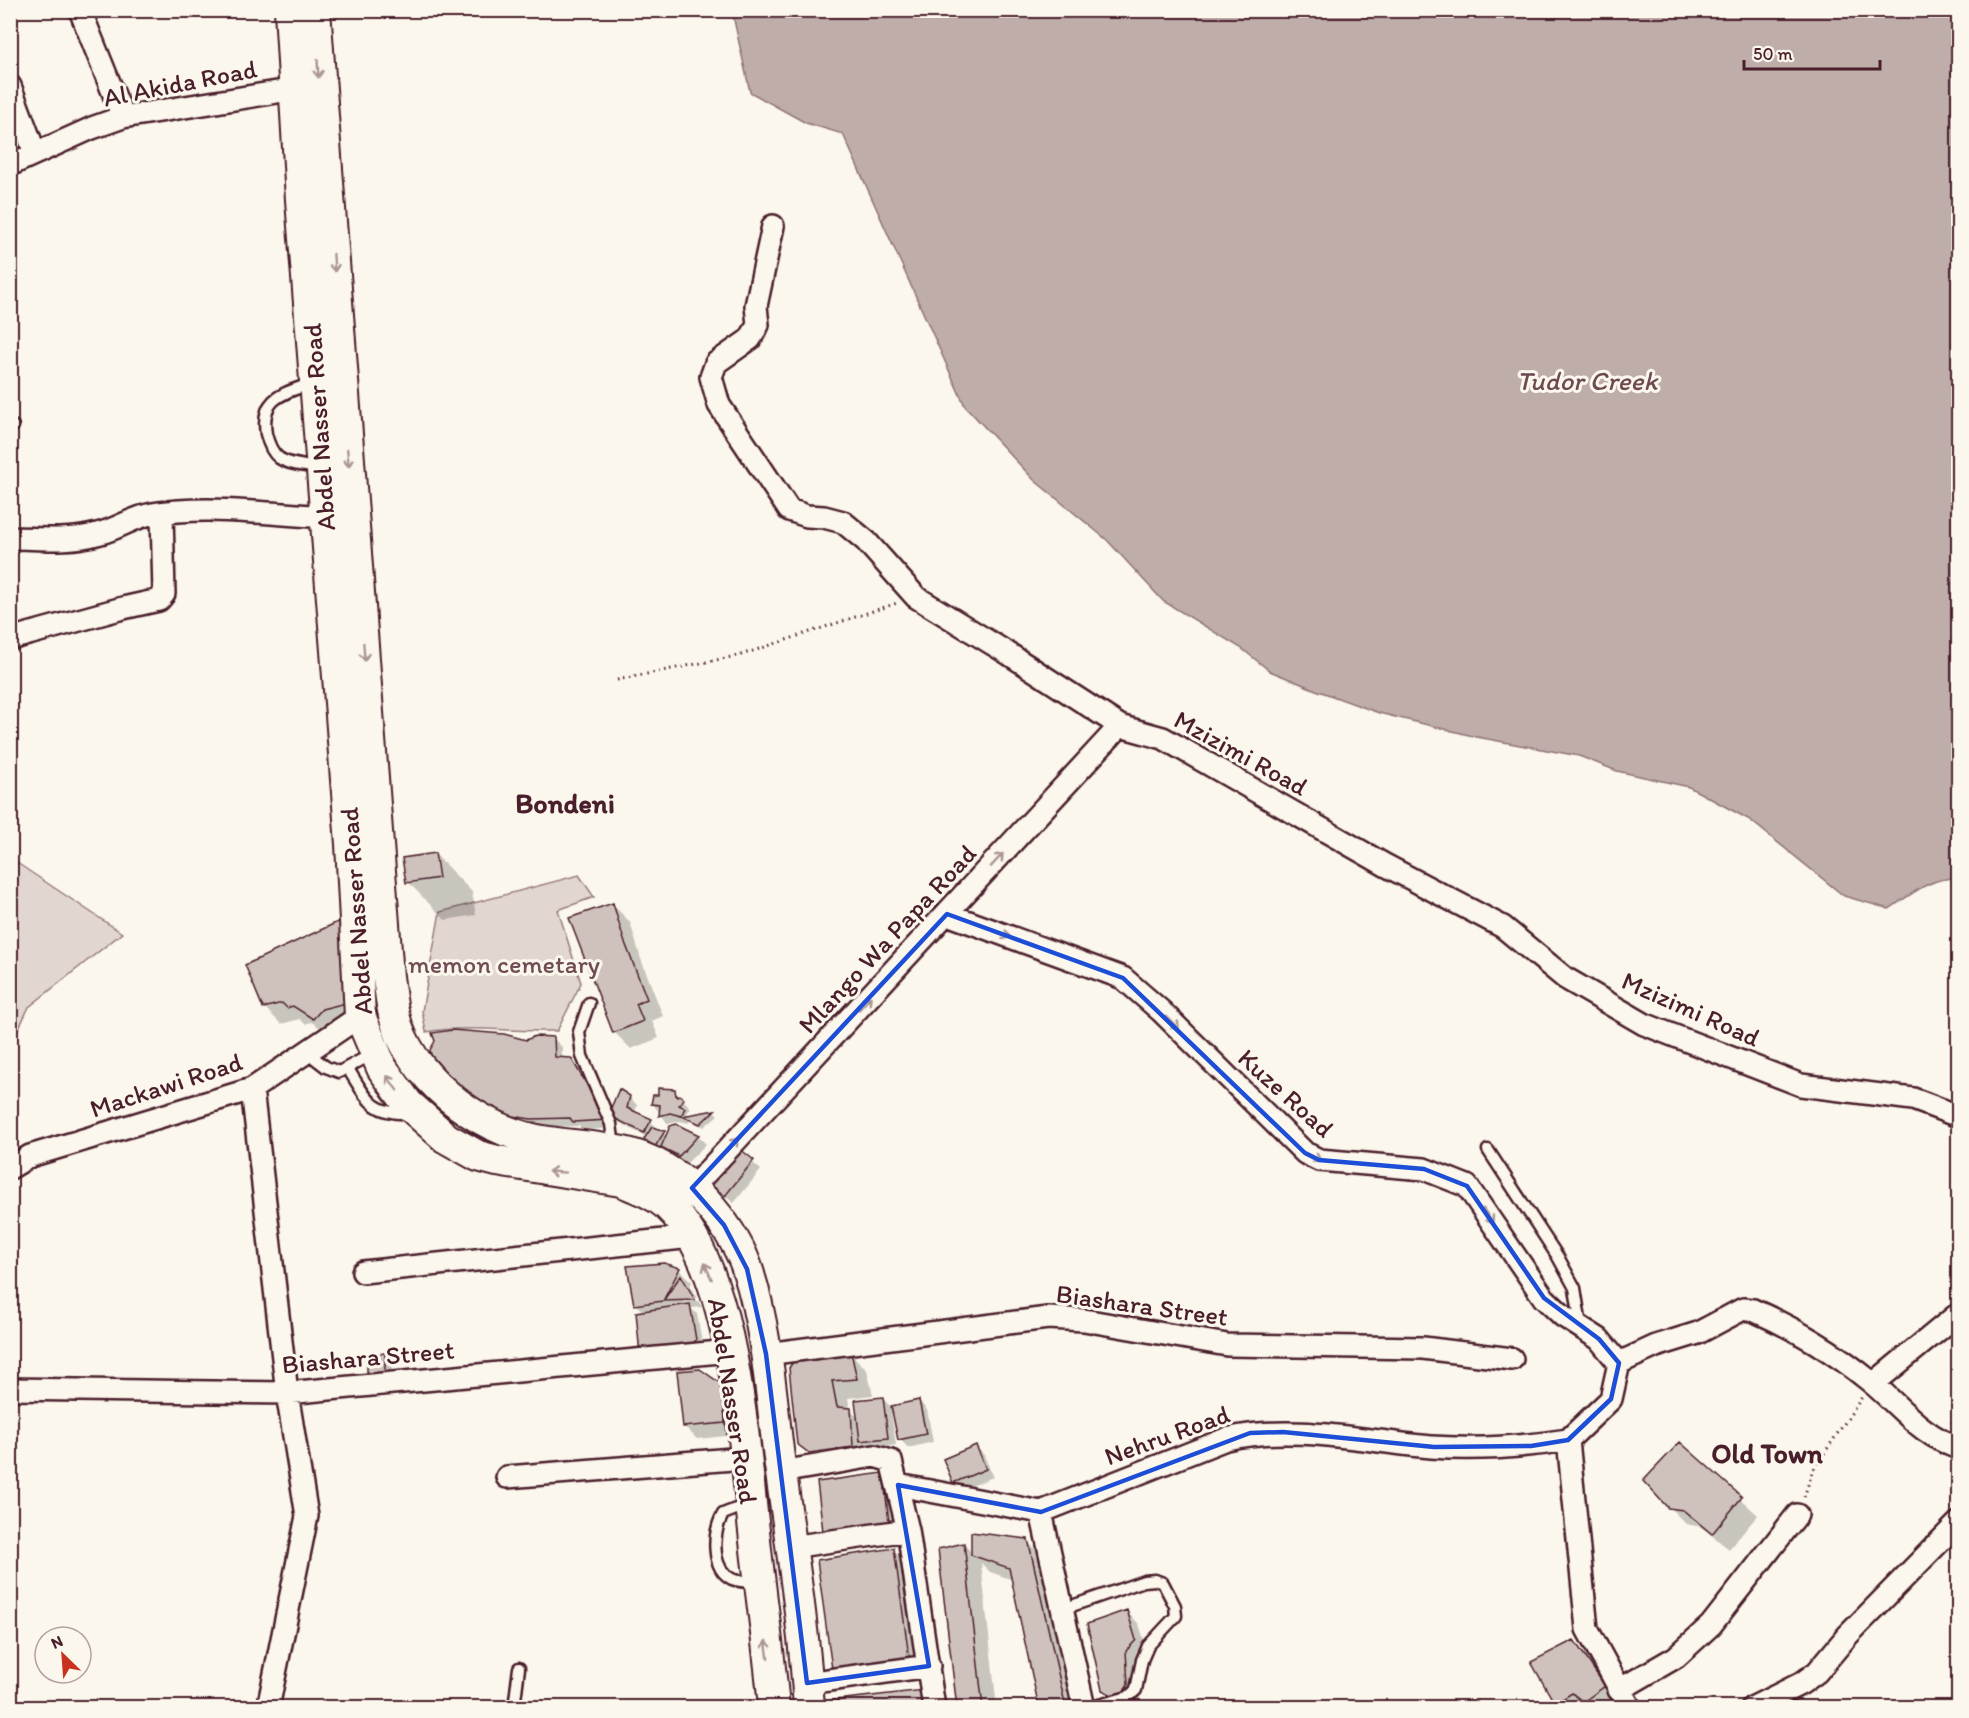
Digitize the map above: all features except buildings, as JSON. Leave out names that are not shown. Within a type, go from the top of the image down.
[{"type":"main road","name":"Abdel Nasser Road","points":[[290,10],[315,381],[332,419],[322,469],[326,517],[346,598],[360,1017],[374,1053],[401,1095],[446,1138],[477,1156],[544,1171],[621,1181],[648,1192],[670,1207],[692,1238],[715,1286],[730,1351],[774,1707]]},
{"type":"main road","name":"Abdel Nasser Road","points":[[315,10],[332,419],[346,598],[394,1016],[402,1034],[432,1080],[452,1100],[491,1125],[536,1140],[615,1150],[652,1162],[692,1188],[712,1209],[734,1241],[744,1262],[766,1354],[808,1695]]},
{"type":"street","points":[[80,10],[123,117]]},
{"type":"street","points":[[10,86],[34,153]]},
{"type":"street","name":"Al Akida Road","points":[[10,165],[123,117],[296,89]]},
{"type":"street","name":"Mzizimi Road","points":[[773,226],[756,306],[758,325],[750,339],[716,363],[711,377],[713,391],[737,435],[789,510],[807,516],[824,517],[843,522],[866,542],[915,597],[1009,654],[1120,726],[1163,738],[1384,865],[1503,927],[1565,978],[1644,1024],[1801,1085],[1913,1099],[1959,1116]]},
{"type":"street","points":[[10,538],[79,538],[106,532],[140,517],[202,510],[326,517]]},
{"type":"street","points":[[10,639],[159,600],[164,594],[162,513]]},
{"type":"street","name":"Mlango Wa Papa Road","points":[[692,1188],[1120,726]]},
{"type":"street","name":"Kuze Road","points":[[947,914],[1123,978],[1161,1011],[1305,1153],[1319,1160],[1424,1169],[1467,1186],[1544,1298],[1563,1316],[1599,1340],[1619,1363]]},
{"type":"street","name":"Mackawi Road","points":[[10,1168],[30,1156],[252,1089],[360,1017]]},
{"type":"street","points":[[252,1089],[287,1393],[307,1516],[268,1707]]},
{"type":"street","points":[[363,1272],[692,1238]]},
{"type":"street","points":[[1797,1515],[1711,1625],[1624,1699],[1587,1629],[1568,1440],[1611,1400],[1619,1363],[1656,1346],[1698,1333],[1743,1310],[1753,1310],[1822,1344],[1873,1384],[1906,1417],[1928,1434],[1959,1448]]},
{"type":"street","points":[[1873,1384],[1959,1314]]},
{"type":"street","name":"Biashara Street","points":[[766,1354],[1048,1318],[1084,1320],[1227,1345],[1423,1348],[1512,1359]]},
{"type":"street","name":"Biashara Street","points":[[10,1389],[287,1393],[730,1351]]},
{"type":"street","name":"Nehru Road","points":[[1041,1512],[1226,1438],[1250,1433],[1283,1432],[1434,1447],[1531,1446],[1568,1440]]},
{"type":"street","points":[[781,1472],[880,1456],[891,1461],[908,1530],[934,1707]]},
{"type":"street","points":[[507,1477],[745,1458]]},
{"type":"street","points":[[898,1485],[1041,1512],[1086,1707]]},
{"type":"street","points":[[1752,1707],[1802,1683],[1817,1672],[1848,1635],[1959,1523]]},
{"type":"street","points":[[791,1547],[908,1530]]},
{"type":"street","points":[[808,1695],[929,1666]]},
{"type":"lane","points":[[315,381],[281,395],[268,405],[264,417],[268,444],[278,458],[322,469]]},
{"type":"lane","points":[[589,1003],[579,1032],[582,1056],[611,1124],[615,1150]]},
{"type":"lane","points":[[308,1053],[326,1067],[339,1072],[374,1053]]},
{"type":"lane","points":[[348,1069],[371,1104],[390,1114],[417,1112]]},
{"type":"lane","points":[[1488,1150],[1558,1257],[1575,1288],[1581,1327]]},
{"type":"lane","points":[[750,1503],[723,1514],[716,1526],[715,1548],[722,1570],[733,1580],[760,1583]]},
{"type":"lane","points":[[1063,1609],[1144,1581],[1155,1580],[1163,1583],[1175,1606],[1176,1616],[1148,1646],[1142,1660],[1136,1690],[1128,1697],[1086,1707]]},
{"type":"lane","points":[[514,1707],[519,1668]]},
{"type":"path","points":[[617,680],[741,655],[915,597]]},
{"type":"path","points":[[1797,1515],[1813,1470],[1852,1408],[1873,1384]]},
{"type":"highlighted area","points":[[947,914],[1123,978],[1305,1153],[1319,1160],[1424,1169],[1467,1186],[1544,1298],[1599,1339],[1619,1363],[1611,1399],[1568,1440],[1531,1446],[1434,1447],[1283,1432],[1250,1433],[1041,1512],[898,1485],[929,1666],[807,1683],[766,1354],[747,1269],[724,1225],[692,1188]]},
{"type":"green space","points":[[11,859],[122,933],[29,1007],[15,1036],[11,1038]]},
{"type":"green space","name":"memon cemetary","points":[[579,875],[594,897],[558,910],[581,983],[557,1031],[475,1029],[426,1032],[422,1011],[440,912]]},
{"type":"water","name":"Tudor Creek","points":[[732,11],[1958,11],[1958,878],[1930,883],[1889,909],[1844,896],[1750,820],[1689,787],[1617,771],[1579,756],[1477,737],[1379,713],[1270,671],[1241,648],[1163,601],[1107,540],[1034,480],[965,406],[843,134],[806,123],[750,92]]},
{"type":"district","name":"Bondeni","points":[[565,803]]},
{"type":"district","name":"Old Town","points":[[1767,1453]]}]
